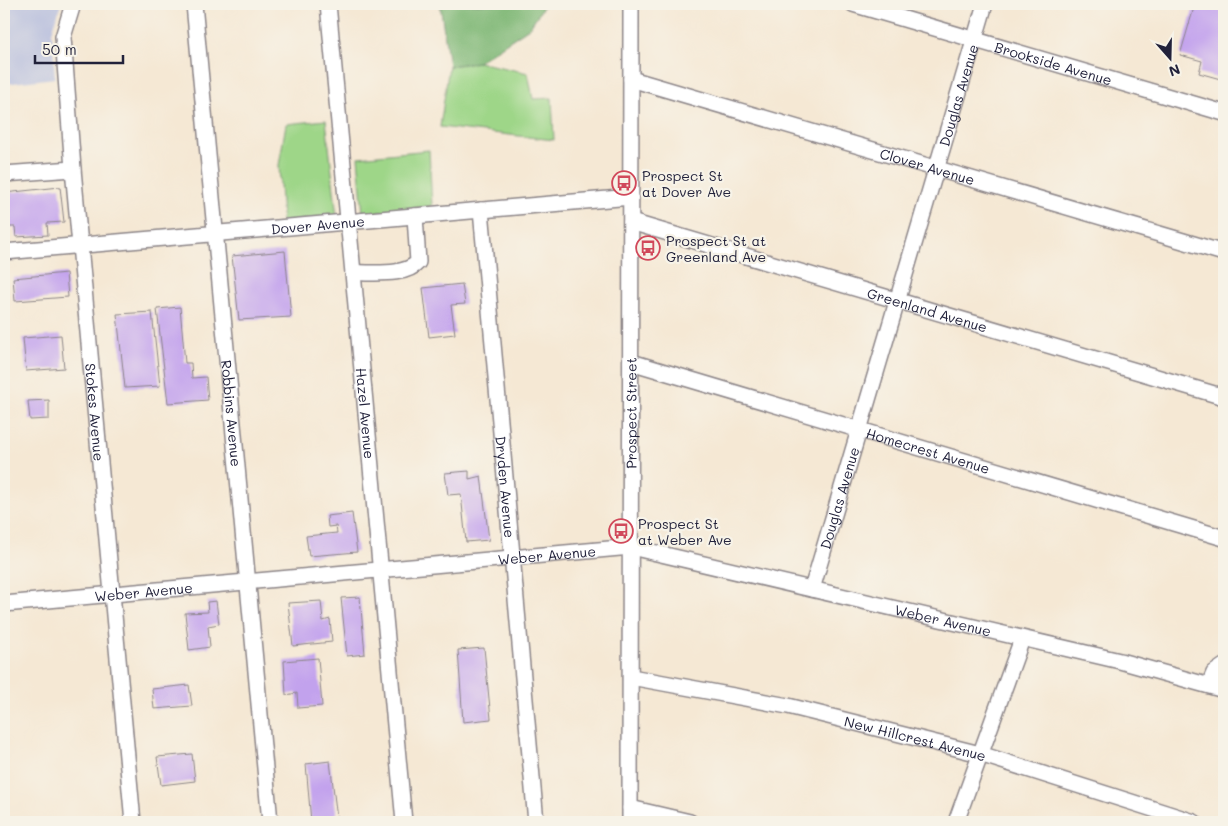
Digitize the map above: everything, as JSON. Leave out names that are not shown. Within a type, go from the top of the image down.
[{"type":"street","name":"Stokes Avenue","points":[[73,4],[63,37],[72,169],[133,822]]},
{"type":"street","name":"Robbins Avenue","points":[[194,4],[270,822]]},
{"type":"street","name":"Hazel Avenue","points":[[328,4],[404,822]]},
{"type":"street","name":"Prospect Street","points":[[630,815],[631,4]]},
{"type":"street","name":"Brookside Avenue","points":[[853,4],[1224,113]]},
{"type":"street","name":"Douglas Avenue","points":[[812,589],[985,4]]},
{"type":"street","name":"Clover Avenue","points":[[631,79],[1224,254]]},
{"type":"street","points":[[4,174],[72,169]]},
{"type":"street","name":"Dover Avenue","points":[[4,252],[631,197]]},
{"type":"street","name":"Dryden Avenue","points":[[481,210],[536,822]]},
{"type":"street","points":[[353,273],[394,272],[413,268],[418,262],[415,216]]},
{"type":"street","name":"Greenland Avenue","points":[[631,222],[1224,397]]},
{"type":"street","name":"Homecrest Avenue","points":[[631,362],[1224,538]]},
{"type":"street","name":"Weber Avenue","points":[[4,604],[631,547],[1022,638],[1224,690]]},
{"type":"street","points":[[956,822],[1022,638]]},
{"type":"street","points":[[1209,685],[1214,673],[1224,666]]},
{"type":"street","name":"New Hillcrest Avenue","points":[[631,677],[788,706],[980,754],[1194,822]]},
{"type":"street","points":[[630,815],[690,822]]},
{"type":"shaded area","points":[[4,4],[61,4],[52,32],[55,78],[4,84]]},
{"type":"green space","points":[[440,4],[545,4],[529,28],[478,62],[449,66]]},
{"type":"green space","points":[[478,62],[528,73],[533,99],[552,98],[554,140],[440,127],[449,66]]},
{"type":"green space","points":[[326,120],[337,217],[282,222],[279,165],[286,124]]},
{"type":"green space","points":[[429,150],[432,206],[363,214],[358,157]]},
{"type":"building","points":[[1195,4],[1224,11],[1224,80],[1199,73],[1202,61],[1180,55]]},
{"type":"building","points":[[60,187],[64,222],[47,223],[48,235],[16,237],[15,227],[4,227],[4,193]]},
{"type":"building","points":[[285,251],[291,317],[239,320],[232,256]]},
{"type":"building","points":[[66,273],[68,297],[15,301],[13,278]]},
{"type":"building","points":[[462,284],[465,304],[451,305],[455,334],[429,337],[423,288]]},
{"type":"building","points":[[180,307],[185,363],[191,363],[192,378],[206,377],[208,400],[168,403],[157,309]]},
{"type":"building","points":[[152,312],[160,386],[125,388],[117,314]]},
{"type":"building","points":[[61,335],[64,368],[26,371],[23,338]]},
{"type":"building","points":[[49,400],[49,419],[30,420],[28,401]]},
{"type":"building","points":[[469,471],[469,479],[481,476],[489,540],[466,542],[461,494],[448,495],[445,473]]},
{"type":"building","points":[[352,513],[357,552],[309,556],[306,536],[337,533],[336,526],[328,527],[327,516]]},
{"type":"building","points":[[360,597],[365,654],[347,656],[341,598]]},
{"type":"building","points":[[216,601],[219,624],[208,626],[210,647],[189,650],[185,613],[208,612],[207,602]]},
{"type":"building","points":[[321,601],[323,621],[330,619],[332,642],[293,646],[288,603]]},
{"type":"building","points":[[484,648],[491,719],[463,722],[458,650]]},
{"type":"building","points":[[318,658],[322,706],[298,708],[297,693],[286,695],[284,661]]},
{"type":"building","points":[[189,685],[192,706],[154,709],[152,689]]},
{"type":"building","points":[[192,754],[195,781],[161,785],[157,757]]},
{"type":"building","points":[[330,761],[337,819],[311,822],[306,764]]},
{"type":"place","name":"Prospect St at Dover Ave","points":[[624,183]]},
{"type":"place","name":"Prospect St at Greenland Ave","points":[[648,248]]},
{"type":"place","name":"Prospect St at Weber Ave","points":[[621,531]]}]
